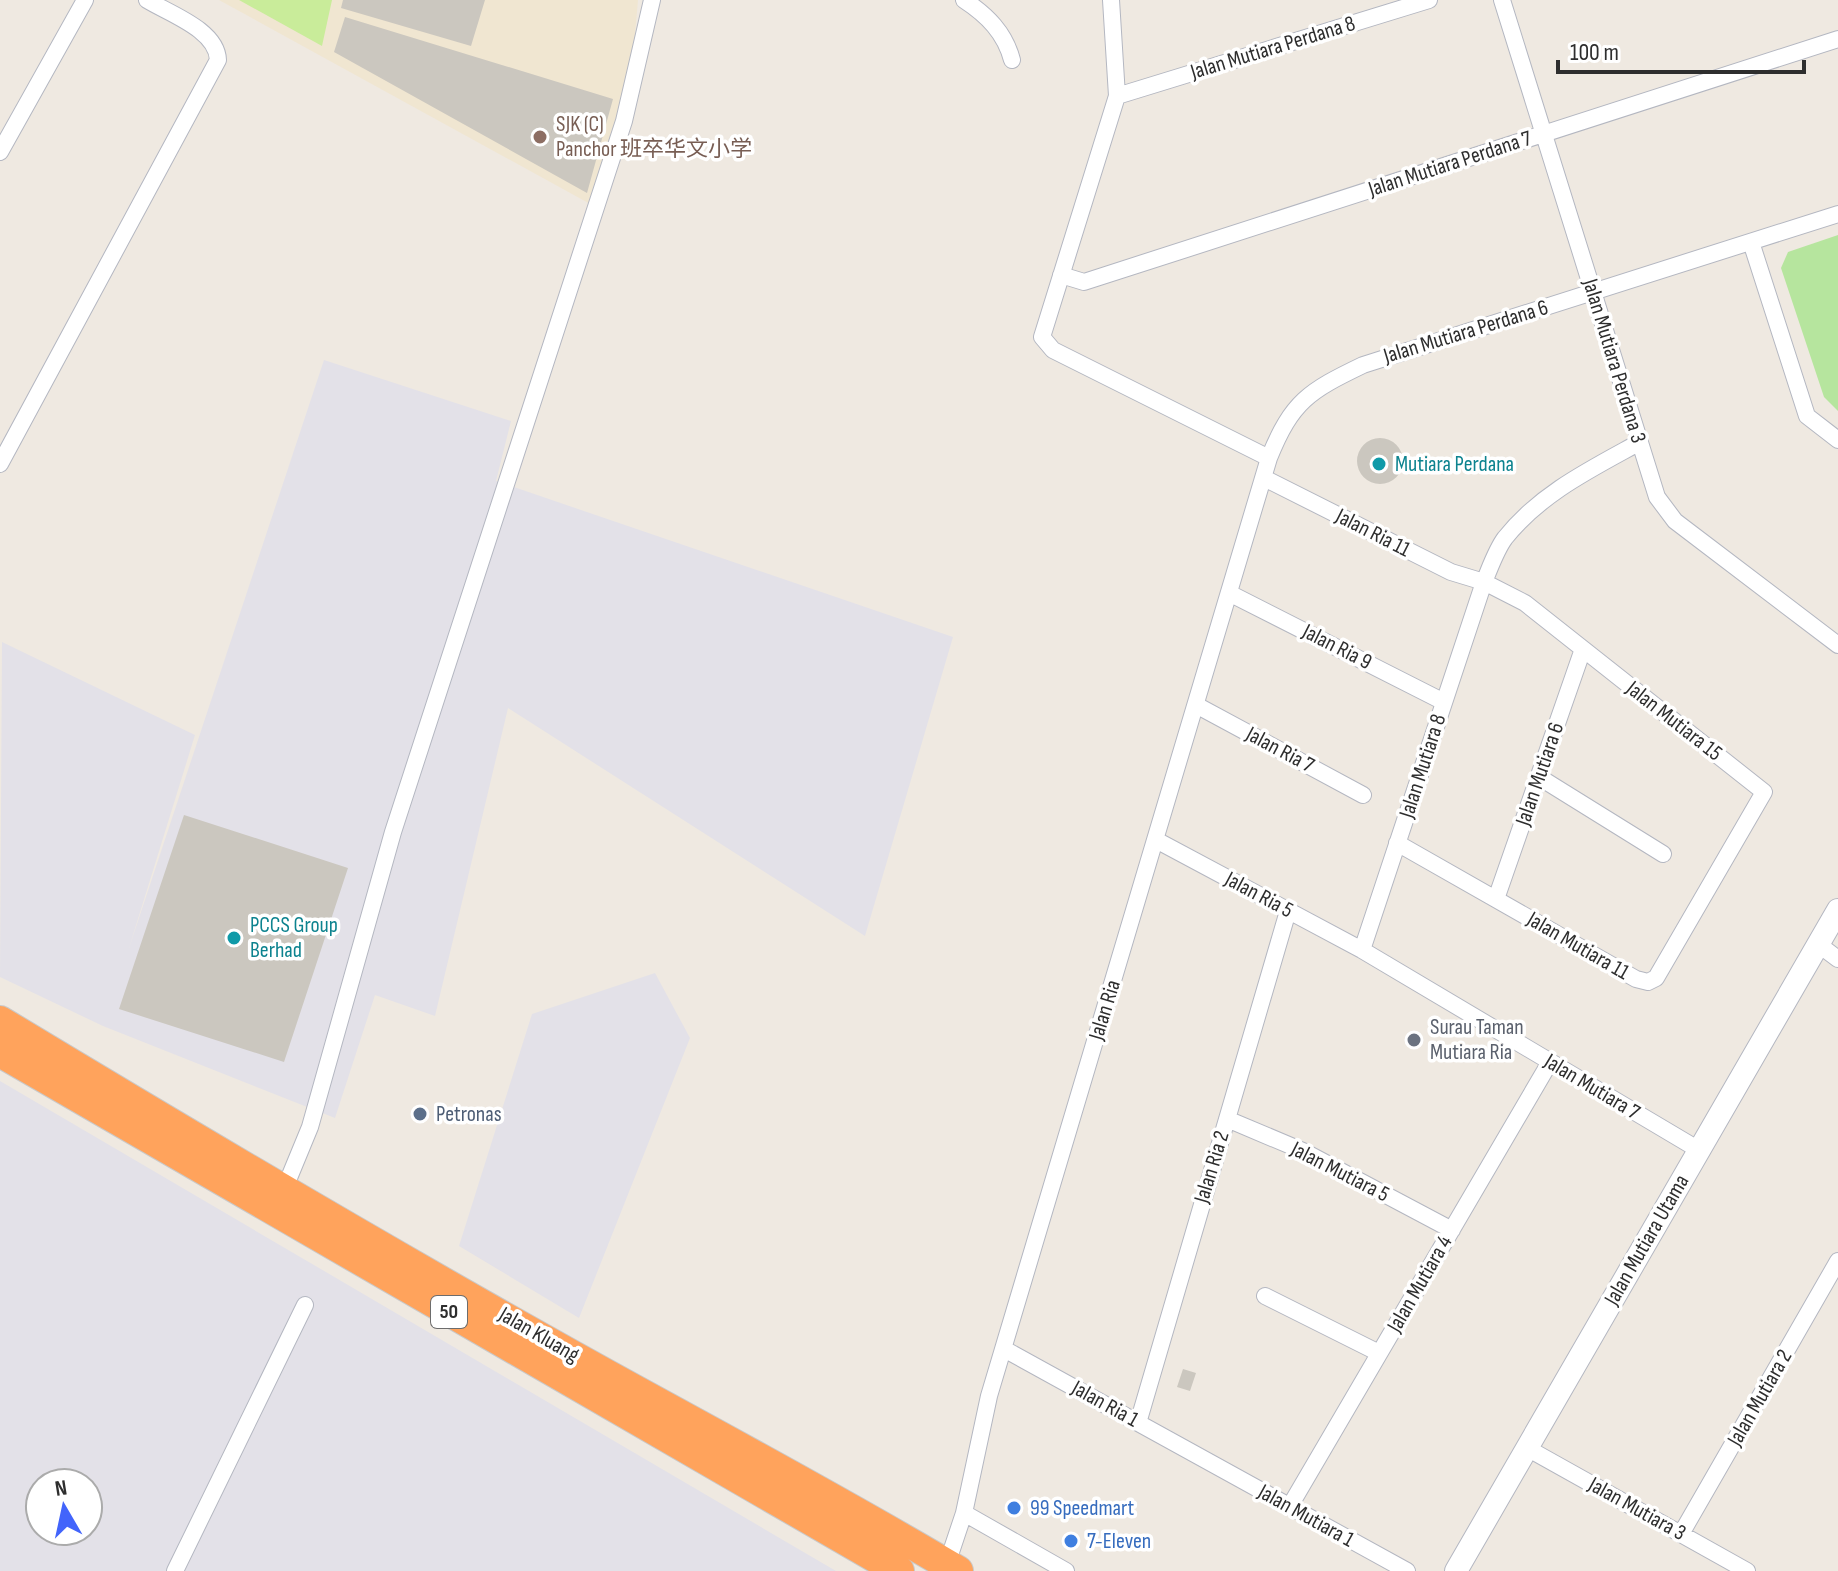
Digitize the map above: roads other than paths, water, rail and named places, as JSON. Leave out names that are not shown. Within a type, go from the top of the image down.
[{"type":"highway","name":"Jalan Kluang","points":[[0,1021],[284,1190],[952,1568]]},
{"type":"highway","name":"Jalan Kluang","points":[[0,1052],[899,1571]]},
{"type":"street","points":[[0,152],[85,0]]},
{"type":"street","points":[[1,459],[218,60],[209,38],[147,0]]},
{"type":"street","points":[[284,1190],[310,1127],[393,832],[624,121],[652,0]]},
{"type":"street","points":[[964,0],[993,23],[1008,42],[1012,60]]},
{"type":"street","points":[[1111,0],[1117,96],[1042,337],[1053,350],[1269,458]]},
{"type":"street","name":"Jalan Mutiara Perdana 8","points":[[1117,96],[1429,0]]},
{"type":"street","name":"Jalan Mutiara Perdana 3","points":[[1502,0],[1657,497],[1675,521],[1838,645]]},
{"type":"street","name":"Jalan Mutiara Perdana 7","points":[[1061,275],[1084,282],[1838,39]]},
{"type":"street","name":"Jalan Mutiara Perdana 6","points":[[1269,458],[1285,419],[1317,387],[1363,365],[1838,214]]},
{"type":"street","points":[[1751,242],[1807,416],[1838,440]]},
{"type":"street","name":"Jalan Mutiara 8","points":[[1362,950],[1484,582],[1503,540],[1535,506],[1563,484],[1640,442]]},
{"type":"street","name":"Jalan Ria","points":[[952,1568],[981,1428],[1269,458]]},
{"type":"street","name":"Jalan Ria 11","points":[[1264,478],[1451,572],[1484,582],[1525,603],[1583,649]]},
{"type":"street","name":"Jalan Ria 9","points":[[1229,593],[1444,702]]},
{"type":"street","name":"Jalan Mutiara 6","points":[[1496,899],[1583,649]]},
{"type":"street","name":"Jalan Mutiara 15","points":[[1583,649],[1764,792]]},
{"type":"street","name":"Jalan Ria 7","points":[[1196,705],[1363,795]]},
{"type":"street","points":[[1539,777],[1663,854]]},
{"type":"street","name":"Jalan Mutiara 11","points":[[1397,843],[1636,979],[1648,982],[1656,978],[1764,792]]},
{"type":"street","name":"Jalan Ria 5","points":[[1156,840],[1362,950]]},
{"type":"street","name":"Jalan Mutiara Utama","points":[[1456,1571],[1838,910]]},
{"type":"street","name":"Jalan Ria 2","points":[[1138,1423],[1288,911]]},
{"type":"street","points":[[1818,944],[1838,959]]},
{"type":"street","name":"Jalan Mutiara 7","points":[[1362,950],[1699,1150]]},
{"type":"street","name":"Jalan Mutiara 4","points":[[1290,1506],[1550,1062]]},
{"type":"street","name":"Jalan Mutiara 5","points":[[1227,1119],[1303,1151],[1452,1230]]},
{"type":"street","name":"Jalan Mutiara 2","points":[[1681,1534],[1838,1261]]},
{"type":"street","points":[[1265,1296],[1379,1353]]},
{"type":"street","points":[[175,1571],[305,1305]]},
{"type":"street","name":"Jalan Ria 1","points":[[1004,1349],[1206,1460]]},
{"type":"street","name":"Jalan Mutiara 3","points":[[1527,1448],[1747,1571]]},
{"type":"street","name":"Jalan Mutiara 1","points":[[1206,1460],[1407,1571]]},
{"type":"street","points":[[964,1513],[1066,1571]]},
{"type":"place","name":"SJK (C) Panchor 班卒华文小学","points":[[540,137]]},
{"type":"place","name":"Mutiara Perdana","points":[[1379,464]]},
{"type":"place","name":"PCCS Group Berhad","points":[[234,938]]},
{"type":"place","name":"Surau Taman Mutiara Ria","points":[[1414,1040]]},
{"type":"place","name":"Petronas","points":[[420,1114]]},
{"type":"place","name":"99 Speedmart","points":[[1014,1508]]},
{"type":"place","name":"7-Eleven","points":[[1071,1541]]}]
